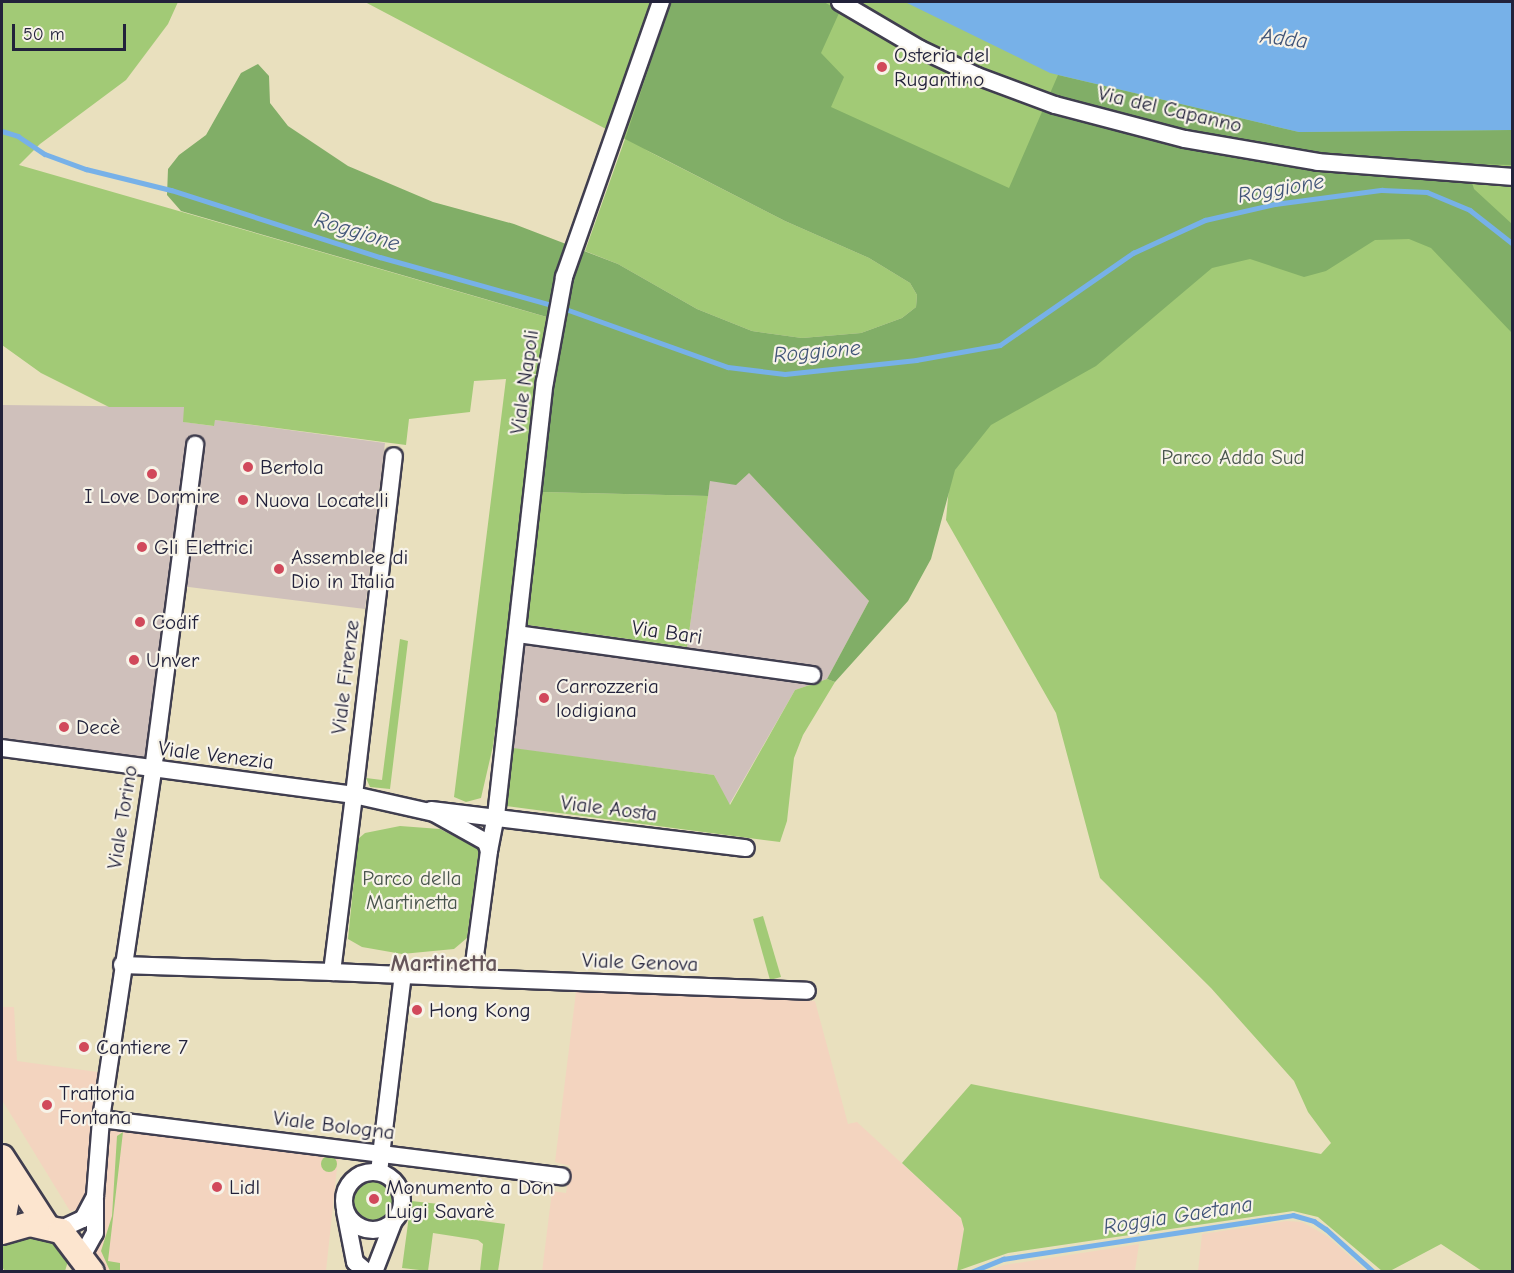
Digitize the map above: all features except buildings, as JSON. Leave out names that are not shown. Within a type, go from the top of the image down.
[{"type":"street","name":"Viale Napoli","points":[[472,978],[496,816],[497,784],[517,634],[545,382],[560,299],[579,234],[661,2]]},
{"type":"street","name":"Via del Capanno","points":[[840,2],[920,49],[977,76],[1087,113],[1185,139],[1318,162],[1512,177]]},
{"type":"street","name":"Viale Torino","points":[[83,1266],[96,1228],[95,1196],[101,1119],[122,965],[153,770],[195,445]]},
{"type":"street","name":"Viale Firenze","points":[[332,972],[394,456]]},
{"type":"street","name":"Via Bari","points":[[517,634],[812,675]]},
{"type":"street","name":"Viale Venezia","points":[[2,748],[153,770],[354,795],[425,810]]},
{"type":"street","name":"Viale Napoli","points":[[467,812],[486,806],[497,784]]},
{"type":"street","points":[[425,810],[482,838],[489,851]]},
{"type":"street","name":"Viale Aosta","points":[[425,810],[467,812],[746,848]]},
{"type":"street","points":[[122,965],[332,972]]},
{"type":"street","name":"Viale Genova","points":[[332,972],[807,991]]},
{"type":"street","points":[[379,1172],[403,975]]},
{"type":"street","name":"Viale Bologna","points":[[101,1119],[561,1176]]},
{"type":"street","points":[[2,1159],[8,1195],[2,1230],[19,1225],[53,1228]]},
{"type":"street","points":[[2,1159],[83,1266]]},
{"type":"street","points":[[367,1272],[355,1262],[344,1200],[350,1183],[365,1172],[379,1172],[393,1179],[402,1196],[399,1215],[393,1223],[374,1272]]},
{"type":"street","name":"Viale Torino","points":[[53,1228],[83,1219],[95,1196]]},
{"type":"street","points":[[345,1210],[349,1218],[365,1229],[375,1230],[393,1223]]},
{"type":"shaded area","points":[[2,405],[185,407],[184,422],[213,426],[215,420],[385,443],[365,609],[173,585],[151,767],[2,746]]},
{"type":"shaded area","points":[[749,473],[869,601],[827,679],[795,690],[729,805],[714,775],[493,746],[510,622],[687,647],[710,481]]},
{"type":"shaded area","points":[[576,992],[815,1001],[848,1124],[857,1122],[961,1218],[964,1228],[957,1271],[542,1272],[552,1191],[566,1193],[570,1166],[555,1162]]},
{"type":"shaded area","points":[[2,1007],[14,1007],[17,1061],[105,1073],[89,1209],[70,1211],[2,1100]]},
{"type":"shaded area","points":[[102,1120],[339,1150],[326,1271],[94,1271],[83,1256]]},
{"type":"shaded area","points":[[1286,1221],[1302,1222],[1327,1236],[1366,1271],[1198,1271],[1202,1234]]},
{"type":"shaded area","points":[[1139,1244],[1135,1271],[987,1271],[1004,1265]]},
{"type":"green space","points":[[2,2],[178,2],[168,24],[126,80],[40,144],[19,165],[550,318],[493,746],[481,798],[466,802],[454,797],[506,379],[474,381],[470,412],[409,419],[406,445],[215,420],[214,426],[183,422],[184,407],[109,407],[41,373],[2,345]]},
{"type":"green space","name":"Parco Adda Sud","points":[[365,2],[1512,2],[1512,1271],[1482,1271],[1441,1244],[1390,1271],[1382,1271],[1318,1217],[1293,1211],[1008,1253],[957,1271],[964,1229],[961,1218],[902,1163],[971,1084],[1321,1154],[1331,1143],[1308,1112],[1294,1081],[1211,988],[1100,878],[1056,713],[946,520],[966,300],[644,149],[785,221],[869,258],[910,283],[917,295],[916,307],[902,318],[861,333],[802,338],[752,331],[697,309],[618,264],[585,251],[625,139]]},
{"type":"green space","points":[[671,2],[824,2],[840,11],[821,53],[844,77],[831,107],[1009,188],[1058,75],[1299,132],[1512,130],[1512,165],[1466,164],[1474,189],[1512,224],[1512,333],[1431,248],[1409,239],[1375,240],[1326,271],[1304,277],[1250,259],[1212,268],[1096,366],[991,425],[955,470],[931,559],[908,601],[835,682],[827,679],[869,601],[749,473],[736,485],[710,481],[708,496],[541,492],[549,411],[564,322],[181,211],[167,195],[168,169],[179,155],[206,135],[241,73],[258,64],[269,76],[270,103],[288,126],[348,166],[433,202],[514,224],[618,264],[697,309],[752,331],[802,338],[861,333],[902,318],[916,307],[917,295],[910,283],[869,258],[785,221],[625,139]]},
{"type":"green space","points":[[541,492],[708,496],[687,647],[527,625]]},
{"type":"green space","points":[[400,639],[408,641],[390,789],[370,787],[366,778],[382,780]]},
{"type":"green space","points":[[827,679],[835,682],[803,735],[794,758],[787,821],[780,842],[506,806],[513,748],[714,775],[730,805],[795,690]]},
{"type":"green space","name":"Parco della Martinetta","points":[[400,826],[440,829],[479,849],[467,938],[454,949],[402,954],[362,947],[348,939],[358,839],[365,833]]},
{"type":"green space","points":[[763,916],[781,977],[770,980],[753,919]]},
{"type":"green space","points":[[123,1132],[108,1261],[120,1263],[120,1271],[110,1271],[101,1251],[112,1216],[117,1136]]},
{"type":"green space","points":[[329,1156],[337,1164],[329,1172],[321,1164]]},
{"type":"green space","points":[[374,1179],[382,1180],[389,1185],[394,1192],[394,1208],[389,1215],[382,1220],[374,1221],[366,1220],[359,1215],[354,1208],[353,1200],[354,1192],[359,1185],[366,1180]]},
{"type":"green space","points":[[411,1201],[439,1204],[438,1215],[505,1224],[498,1271],[480,1271],[483,1244],[478,1240],[433,1233],[428,1271],[402,1268]]},
{"type":"green space","points":[[50,1235],[69,1258],[65,1271],[5,1271],[2,1267],[2,1245],[10,1236]]},
{"type":"water","name":"Adda","points":[[905,2],[1512,2],[1512,130],[1299,132],[1050,73]]},
{"type":"waterway","name":"Roggione","points":[[2,131],[18,136],[45,154],[86,169],[171,190],[380,257],[555,306]]},
{"type":"waterway","name":"Roggione","points":[[563,308],[728,367],[785,374],[916,360],[1000,345],[1133,253],[1205,220],[1275,204],[1382,190],[1427,192],[1470,210],[1512,243]]},
{"type":"waterway","name":"Roggia Gaetana","points":[[971,1272],[1003,1259],[1293,1215],[1314,1221],[1326,1229],[1374,1272]]},
{"type":"place","name":"Osteria del Rugantino","points":[[882,67]]},
{"type":"place","name":"Bertola","points":[[248,467]]},
{"type":"place","name":"I Love Dormire","points":[[152,474]]},
{"type":"place","name":"Nuova Locatelli","points":[[243,500]]},
{"type":"place","name":"Gli Elettrici","points":[[142,547]]},
{"type":"place","name":"Assemblee di Dio in Italia","points":[[279,569]]},
{"type":"place","name":"Codif","points":[[140,622]]},
{"type":"place","name":"Unver","points":[[134,660]]},
{"type":"place","name":"Carrozzeria lodigiana","points":[[544,698]]},
{"type":"place","name":"Decè","points":[[64,727]]},
{"type":"place","name":"Hong Kong","points":[[417,1010]]},
{"type":"place","name":"Cantiere 7","points":[[84,1047]]},
{"type":"place","name":"Trattoria Fontana","points":[[47,1105]]},
{"type":"place","name":"Lidl","points":[[217,1187]]},
{"type":"place","name":"Monumento a Don Luigi Savarè","points":[[374,1199]]},
{"type":"district","name":"Martinetta","points":[[444,964]]}]
